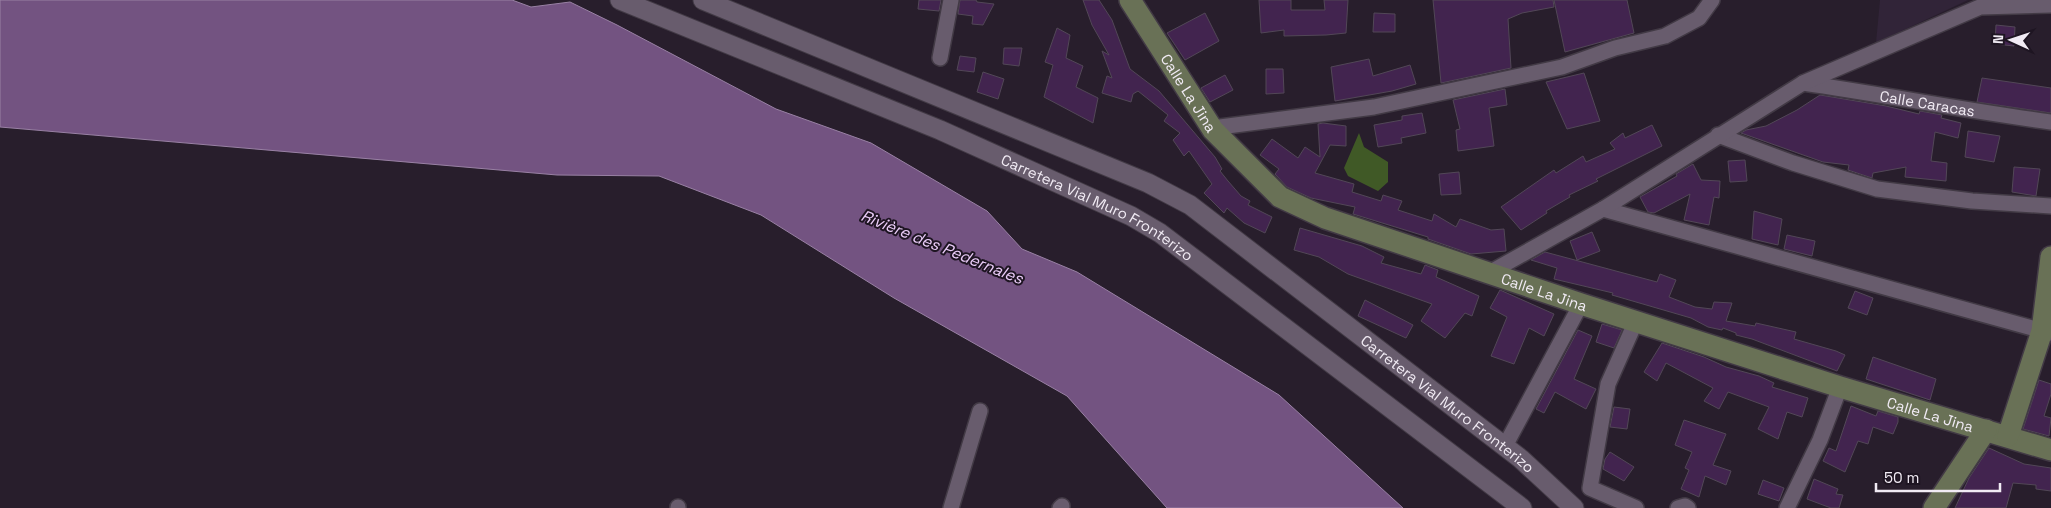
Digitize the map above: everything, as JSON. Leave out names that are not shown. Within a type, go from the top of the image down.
[{"type":"main road","name":"Calle La Jina","points":[[1130,0],[1212,128],[1280,197],[1324,218],[1581,304],[1840,387],[2051,450]]},
{"type":"main road","points":[[2008,436],[2047,332],[2051,257]]},
{"type":"main road","points":[[1934,508],[1986,430]]},
{"type":"street","name":"Carretera Vial Muro Fronterizo","points":[[620,0],[940,130],[1131,216],[1160,233],[1522,508]]},
{"type":"street","name":"Carretera Vial Muro Fronterizo","points":[[703,0],[1148,183],[1190,205],[1505,446],[1574,508]]},
{"type":"street","points":[[940,58],[951,0]]},
{"type":"street","points":[[1212,128],[1374,107],[1562,67],[1615,48],[1665,36],[1699,18],[1712,0]]},
{"type":"street","points":[[1489,273],[1603,209],[1803,83],[1980,6],[2051,6]]},
{"type":"street","name":"Calle Caracas","points":[[1803,83],[1996,115],[2051,122]]},
{"type":"street","points":[[1718,135],[1792,163],[1877,189],[1972,201],[2051,206]]},
{"type":"street","points":[[1603,209],[2047,332]]},
{"type":"street","points":[[1505,446],[1581,304]]},
{"type":"street","points":[[1636,321],[1608,384],[1590,488],[1636,508]]},
{"type":"street","points":[[1787,508],[1820,440],[1840,387]]},
{"type":"street","points":[[951,508],[980,410]]},
{"type":"street","points":[[1678,508],[1686,506],[1688,508]]},
{"type":"shaded area","points":[[1880,0],[1968,0],[1876,43]]},
{"type":"green space","points":[[1359,133],[1364,147],[1388,162],[1388,182],[1378,191],[1348,176],[1344,168]]},
{"type":"water","name":"Rivière des Pedernales","points":[[0,0],[512,0],[531,7],[570,2],[776,109],[871,143],[987,211],[1022,249],[1077,272],[1279,395],[1403,508],[1167,508],[1067,396],[894,298],[761,215],[659,176],[557,175],[0,127]]},
{"type":"building","points":[[919,0],[941,0],[939,11],[918,9]]},
{"type":"building","points":[[960,0],[976,0],[977,2],[994,4],[983,25],[972,24],[973,16],[958,14]]},
{"type":"building","points":[[1083,0],[1099,0],[1112,20],[1130,69],[1159,91],[1215,157],[1222,169],[1220,171],[1228,181],[1241,196],[1250,201],[1248,205],[1272,217],[1265,233],[1244,223],[1227,208],[1224,213],[1204,193],[1212,184],[1189,151],[1184,156],[1173,140],[1180,133],[1164,121],[1168,115],[1138,91],[1133,94],[1131,102],[1102,93],[1107,76],[1112,78],[1102,51],[1109,55],[1092,25]]},
{"type":"building","points":[[1259,0],[1291,0],[1291,10],[1325,10],[1324,0],[1348,0],[1346,33],[1284,36],[1284,30],[1261,33]]},
{"type":"building","points":[[1433,0],[1553,0],[1554,7],[1522,13],[1508,19],[1511,68],[1441,83]]},
{"type":"building","points":[[1554,0],[1627,0],[1634,33],[1565,52]]},
{"type":"building","points":[[1205,13],[1219,41],[1185,60],[1167,33]]},
{"type":"building","points":[[1374,13],[1395,14],[1395,32],[1373,32]]},
{"type":"building","points":[[1996,25],[2015,27],[2014,46],[1995,44]]},
{"type":"building","points":[[1057,28],[1070,35],[1066,58],[1083,66],[1076,87],[1098,98],[1093,123],[1044,97],[1053,65],[1045,62]]},
{"type":"building","points":[[1004,48],[1022,48],[1019,66],[1003,64]]},
{"type":"building","points":[[960,56],[976,58],[974,72],[957,70]]},
{"type":"building","points":[[1369,59],[1373,76],[1410,65],[1416,84],[1392,91],[1335,101],[1331,67]]},
{"type":"building","points":[[1266,69],[1283,69],[1284,93],[1266,94]]},
{"type":"building","points":[[983,72],[1004,79],[998,99],[977,92]]},
{"type":"building","points":[[1584,73],[1600,121],[1567,129],[1546,82]]},
{"type":"building","points":[[1225,75],[1233,90],[1210,102],[1201,88]]},
{"type":"building","points":[[1982,78],[2051,88],[2051,113],[1977,102]]},
{"type":"building","points":[[1505,89],[1507,105],[1489,108],[1494,146],[1458,151],[1456,130],[1460,129],[1453,100]]},
{"type":"building","points":[[1820,95],[1886,106],[1919,114],[1920,111],[1942,115],[1941,118],[1961,123],[1958,138],[1935,132],[1931,161],[1947,163],[1946,181],[1905,177],[1906,167],[1873,173],[1872,178],[1848,170],[1849,165],[1823,162],[1741,133],[1746,130],[1766,126],[1797,110]]},
{"type":"building","points":[[1422,113],[1426,133],[1401,138],[1402,143],[1378,147],[1374,125],[1402,120],[1402,116]]},
{"type":"building","points":[[1318,124],[1346,126],[1346,146],[1330,145],[1315,173],[1354,184],[1352,192],[1381,201],[1383,195],[1402,201],[1398,210],[1432,221],[1434,214],[1456,227],[1460,219],[1491,230],[1504,229],[1506,251],[1471,254],[1428,239],[1428,237],[1353,214],[1355,207],[1311,198],[1287,187],[1275,174],[1279,169],[1260,155],[1272,139],[1298,158],[1305,147],[1320,157]]},
{"type":"building","points":[[1652,125],[1662,146],[1596,179],[1598,181],[1569,195],[1570,197],[1546,211],[1547,213],[1521,230],[1501,207],[1554,170],[1556,173],[1583,156],[1586,162],[1615,149],[1610,143],[1623,133],[1625,138]]},
{"type":"building","points":[[1968,131],[2000,136],[1994,162],[1965,157]]},
{"type":"building","points":[[1745,160],[1747,181],[1730,182],[1728,161]]},
{"type":"building","points":[[1693,164],[1701,180],[1720,181],[1719,198],[1714,197],[1709,225],[1684,220],[1690,194],[1654,213],[1648,212],[1640,197],[1677,176],[1676,174]]},
{"type":"building","points":[[2014,167],[2040,169],[2036,196],[2012,192]]},
{"type":"building","points":[[1459,172],[1461,194],[1441,195],[1439,174]]},
{"type":"building","points":[[1754,211],[1782,219],[1778,245],[1752,239]]},
{"type":"building","points":[[1300,228],[1362,246],[1384,257],[1381,263],[1421,274],[1425,265],[1438,270],[1436,277],[1479,296],[1472,316],[1465,313],[1445,338],[1421,321],[1432,304],[1348,274],[1319,257],[1294,250]]},
{"type":"building","points":[[1592,232],[1600,251],[1577,260],[1570,241]]},
{"type":"building","points":[[1787,235],[1815,241],[1812,256],[1784,249]]},
{"type":"building","points":[[1545,252],[1657,282],[1660,274],[1676,280],[1669,297],[1695,307],[1712,309],[1714,302],[1732,303],[1726,321],[1755,326],[1756,323],[1796,332],[1794,339],[1845,355],[1837,371],[1752,339],[1736,335],[1736,333],[1723,328],[1722,330],[1708,327],[1691,318],[1612,295],[1613,293],[1554,279],[1557,268],[1531,260]]},
{"type":"building","points":[[1500,290],[1554,314],[1544,336],[1529,328],[1514,364],[1491,356],[1507,317],[1490,308]]},
{"type":"building","points":[[1855,291],[1873,298],[1867,315],[1848,308]]},
{"type":"building","points":[[1365,300],[1413,325],[1406,338],[1358,316]]},
{"type":"building","points":[[1602,324],[1622,330],[1614,348],[1596,342]]},
{"type":"building","points":[[1578,330],[1592,336],[1574,379],[1596,389],[1586,409],[1555,392],[1544,413],[1536,409]]},
{"type":"building","points":[[1662,343],[1704,357],[1726,367],[1759,376],[1774,383],[1772,387],[1808,398],[1802,417],[1787,412],[1778,439],[1758,429],[1769,407],[1728,392],[1719,409],[1704,401],[1713,388],[1666,363],[1657,381],[1644,372]]},
{"type":"building","points":[[1873,357],[1936,379],[1930,400],[1866,379]]},
{"type":"building","points":[[2039,380],[2051,384],[2051,394],[2044,416],[2051,418],[2049,436],[2023,429]]},
{"type":"building","points":[[1851,406],[1876,416],[1878,411],[1898,417],[1898,422],[1893,434],[1873,427],[1868,444],[1858,441],[1845,472],[1823,461],[1829,448],[1836,451]]},
{"type":"building","points":[[1614,407],[1630,409],[1627,429],[1610,427]]},
{"type":"building","points":[[1684,420],[1726,434],[1713,465],[1731,471],[1726,485],[1705,476],[1699,497],[1681,489],[1689,470],[1685,468],[1692,452],[1675,445]]},
{"type":"building","points":[[1989,448],[2024,464],[2051,468],[2051,491],[2036,489],[2036,485],[2013,483],[2006,508],[1955,508],[1969,478]]},
{"type":"building","points":[[1610,452],[1634,467],[1624,481],[1603,469],[1605,459]]},
{"type":"building","points":[[1814,479],[1838,489],[1836,494],[1843,495],[1839,508],[1831,508],[1807,499]]},
{"type":"building","points":[[1763,480],[1784,488],[1779,501],[1758,494]]}]
